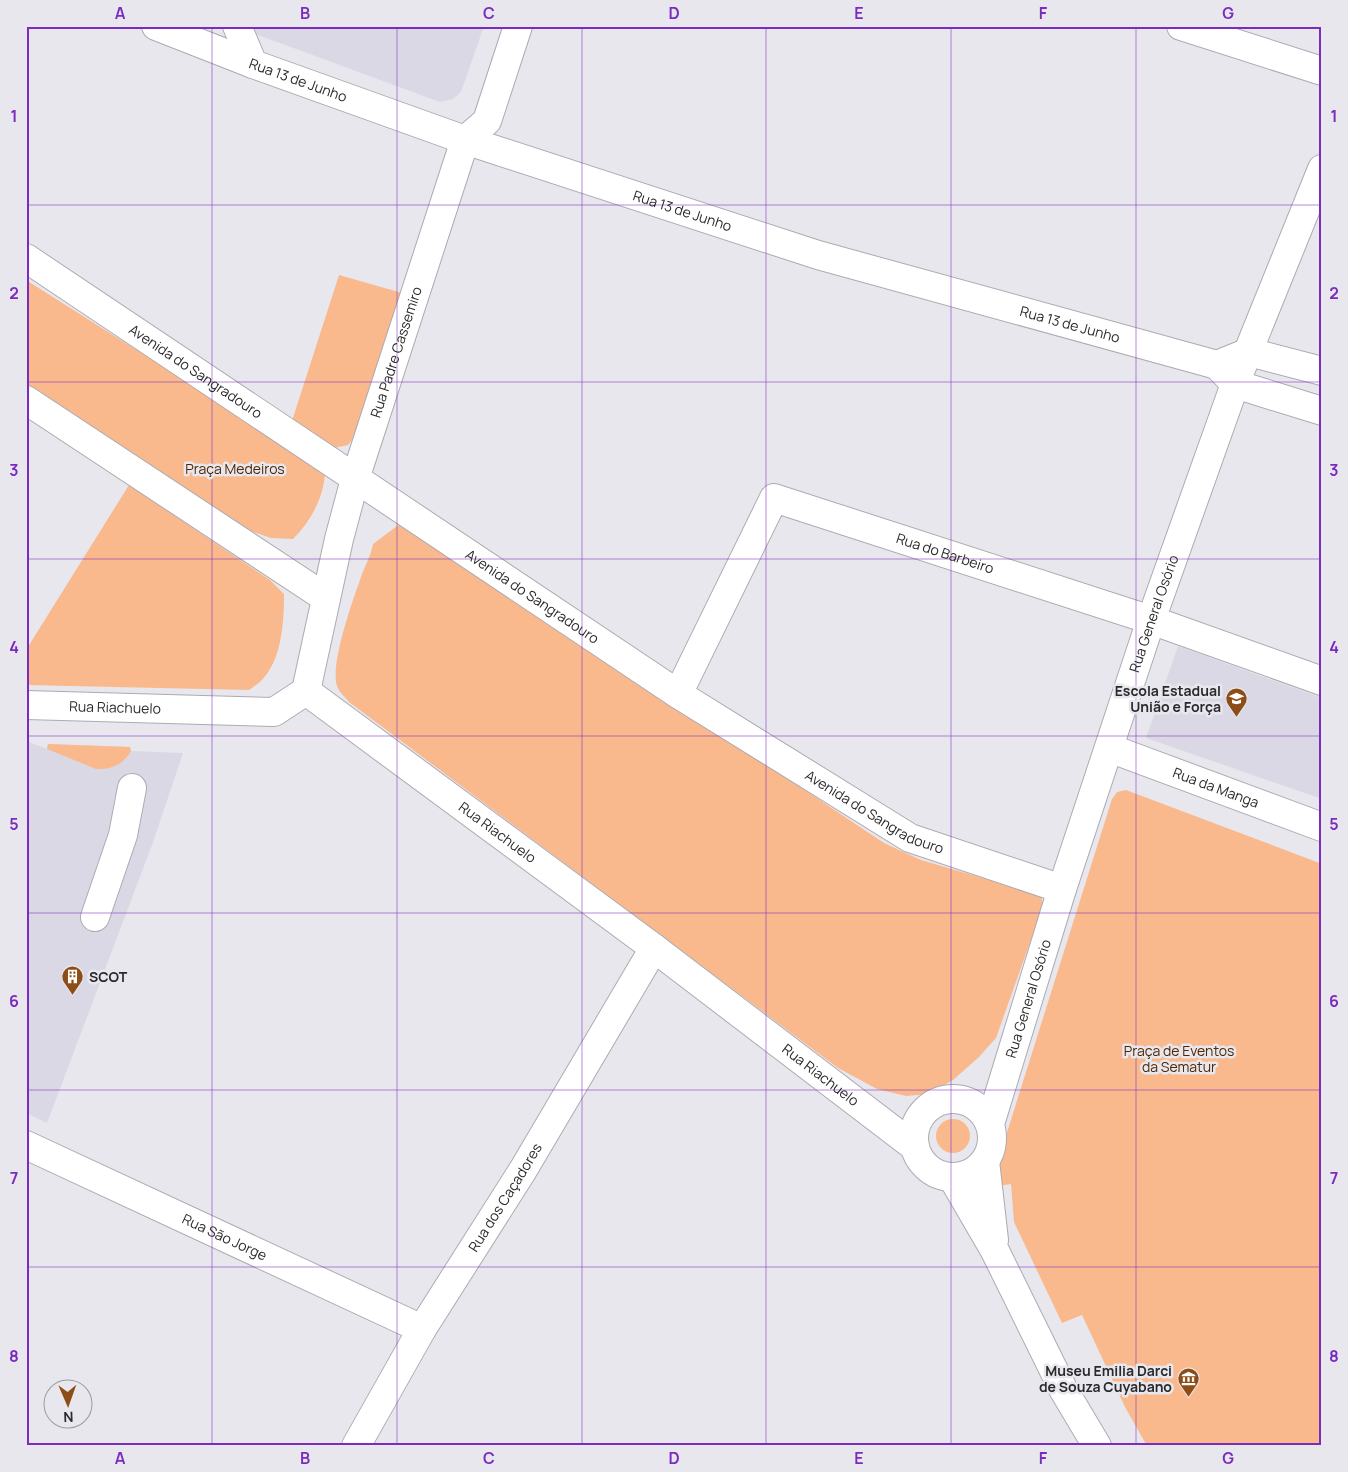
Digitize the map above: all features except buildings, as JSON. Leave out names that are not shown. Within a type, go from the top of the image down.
[{"type":"street","name":"Rua 13 de Junho","points":[[156,26],[253,64],[465,140],[818,255],[1217,365]]},
{"type":"street","points":[[237,26],[253,64]]},
{"type":"street","name":"Rua Padre Cassemiro","points":[[306,691],[355,479],[465,140],[487,120],[518,26]]},
{"type":"street","points":[[1180,26],[1322,71]]},
{"type":"street","name":"Rua General Osório","points":[[981,1114],[1021,1023],[1062,889],[1151,620],[1235,384],[1322,169]]},
{"type":"street","name":"Avenida do Sangradouro","points":[[26,258],[678,694],[910,838],[1062,889]]},
{"type":"street","points":[[1322,372],[1249,352],[1217,365],[1235,384],[1322,411]]},
{"type":"street","points":[[26,400],[326,598]]},
{"type":"street","name":"Rua do Barbeiro","points":[[678,694],[774,498],[1151,620],[1322,681]]},
{"type":"street","name":"Rua Riachuelo","points":[[26,705],[274,712],[306,691],[654,948],[915,1147]]},
{"type":"street","name":"Rua da Manga","points":[[1109,748],[1322,827]]},
{"type":"street","points":[[95,918],[123,835],[132,788]]},
{"type":"street","name":"Rua dos Caçadores","points":[[356,1446],[422,1329],[523,1170],[654,948]]},
{"type":"street","points":[[947,1100],[960,1100],[981,1114],[993,1136],[991,1150],[985,1161],[976,1170],[964,1176],[940,1175],[928,1169],[920,1159],[915,1147],[914,1135],[917,1122],[924,1112],[934,1104],[947,1100]]},
{"type":"street","points":[[860,1105],[924,1112]]},
{"type":"street","name":"Rua São Jorge","points":[[26,1144],[422,1329]]},
{"type":"street","points":[[985,1161],[995,1251]]},
{"type":"street","points":[[952,1177],[995,1251],[1064,1389],[1097,1446]]},
{"type":"shaded area","points":[[234,26],[484,26],[461,92],[453,99],[440,102]]},
{"type":"shaded area","name":"Escola Estadual União e Força","points":[[1178,646],[1322,698],[1322,799],[1146,738]]},
{"type":"shaded area","points":[[26,741],[47,749],[48,744],[130,747],[131,751],[183,753],[152,845],[47,1123],[26,1113]]},
{"type":"green space","points":[[339,275],[402,293],[352,440],[348,445],[334,448],[292,421]]},
{"type":"green space","name":"Praça Medeiros","points":[[26,280],[219,402],[325,472],[322,490],[315,508],[293,539],[271,538],[253,532],[213,513],[26,386]]},
{"type":"green space","points":[[129,485],[270,580],[284,594],[282,628],[278,652],[268,672],[260,682],[249,690],[26,685],[26,650]]},
{"type":"green space","points":[[401,523],[411,527],[884,843],[921,860],[1041,895],[1043,906],[996,1038],[979,1057],[953,1080],[929,1094],[906,1096],[877,1089],[838,1068],[349,702],[337,686],[336,676],[339,649],[347,618],[373,544]]},
{"type":"green space","points":[[48,744],[130,747],[131,751],[121,763],[107,768],[96,769],[47,749]]},
{"type":"green space","name":"Praça de Eventos da Sematur","points":[[1126,790],[1322,864],[1322,1446],[1147,1446],[1125,1407],[1082,1315],[1062,1323],[1014,1222],[1011,1184],[998,1186],[999,1163],[1003,1145],[1112,799],[1117,792]]},
{"type":"green space","points":[[953,1119],[965,1124],[970,1136],[965,1148],[953,1153],[941,1148],[936,1136],[941,1124]]},
{"type":"place","name":"Escola Estadual União e Força","points":[[1237,718]]},
{"type":"place","name":"SCOT","points":[[73,996]]},
{"type":"place","name":"Museu Emilia Darci de Souza Cuyabano","points":[[1188,1398]]}]
